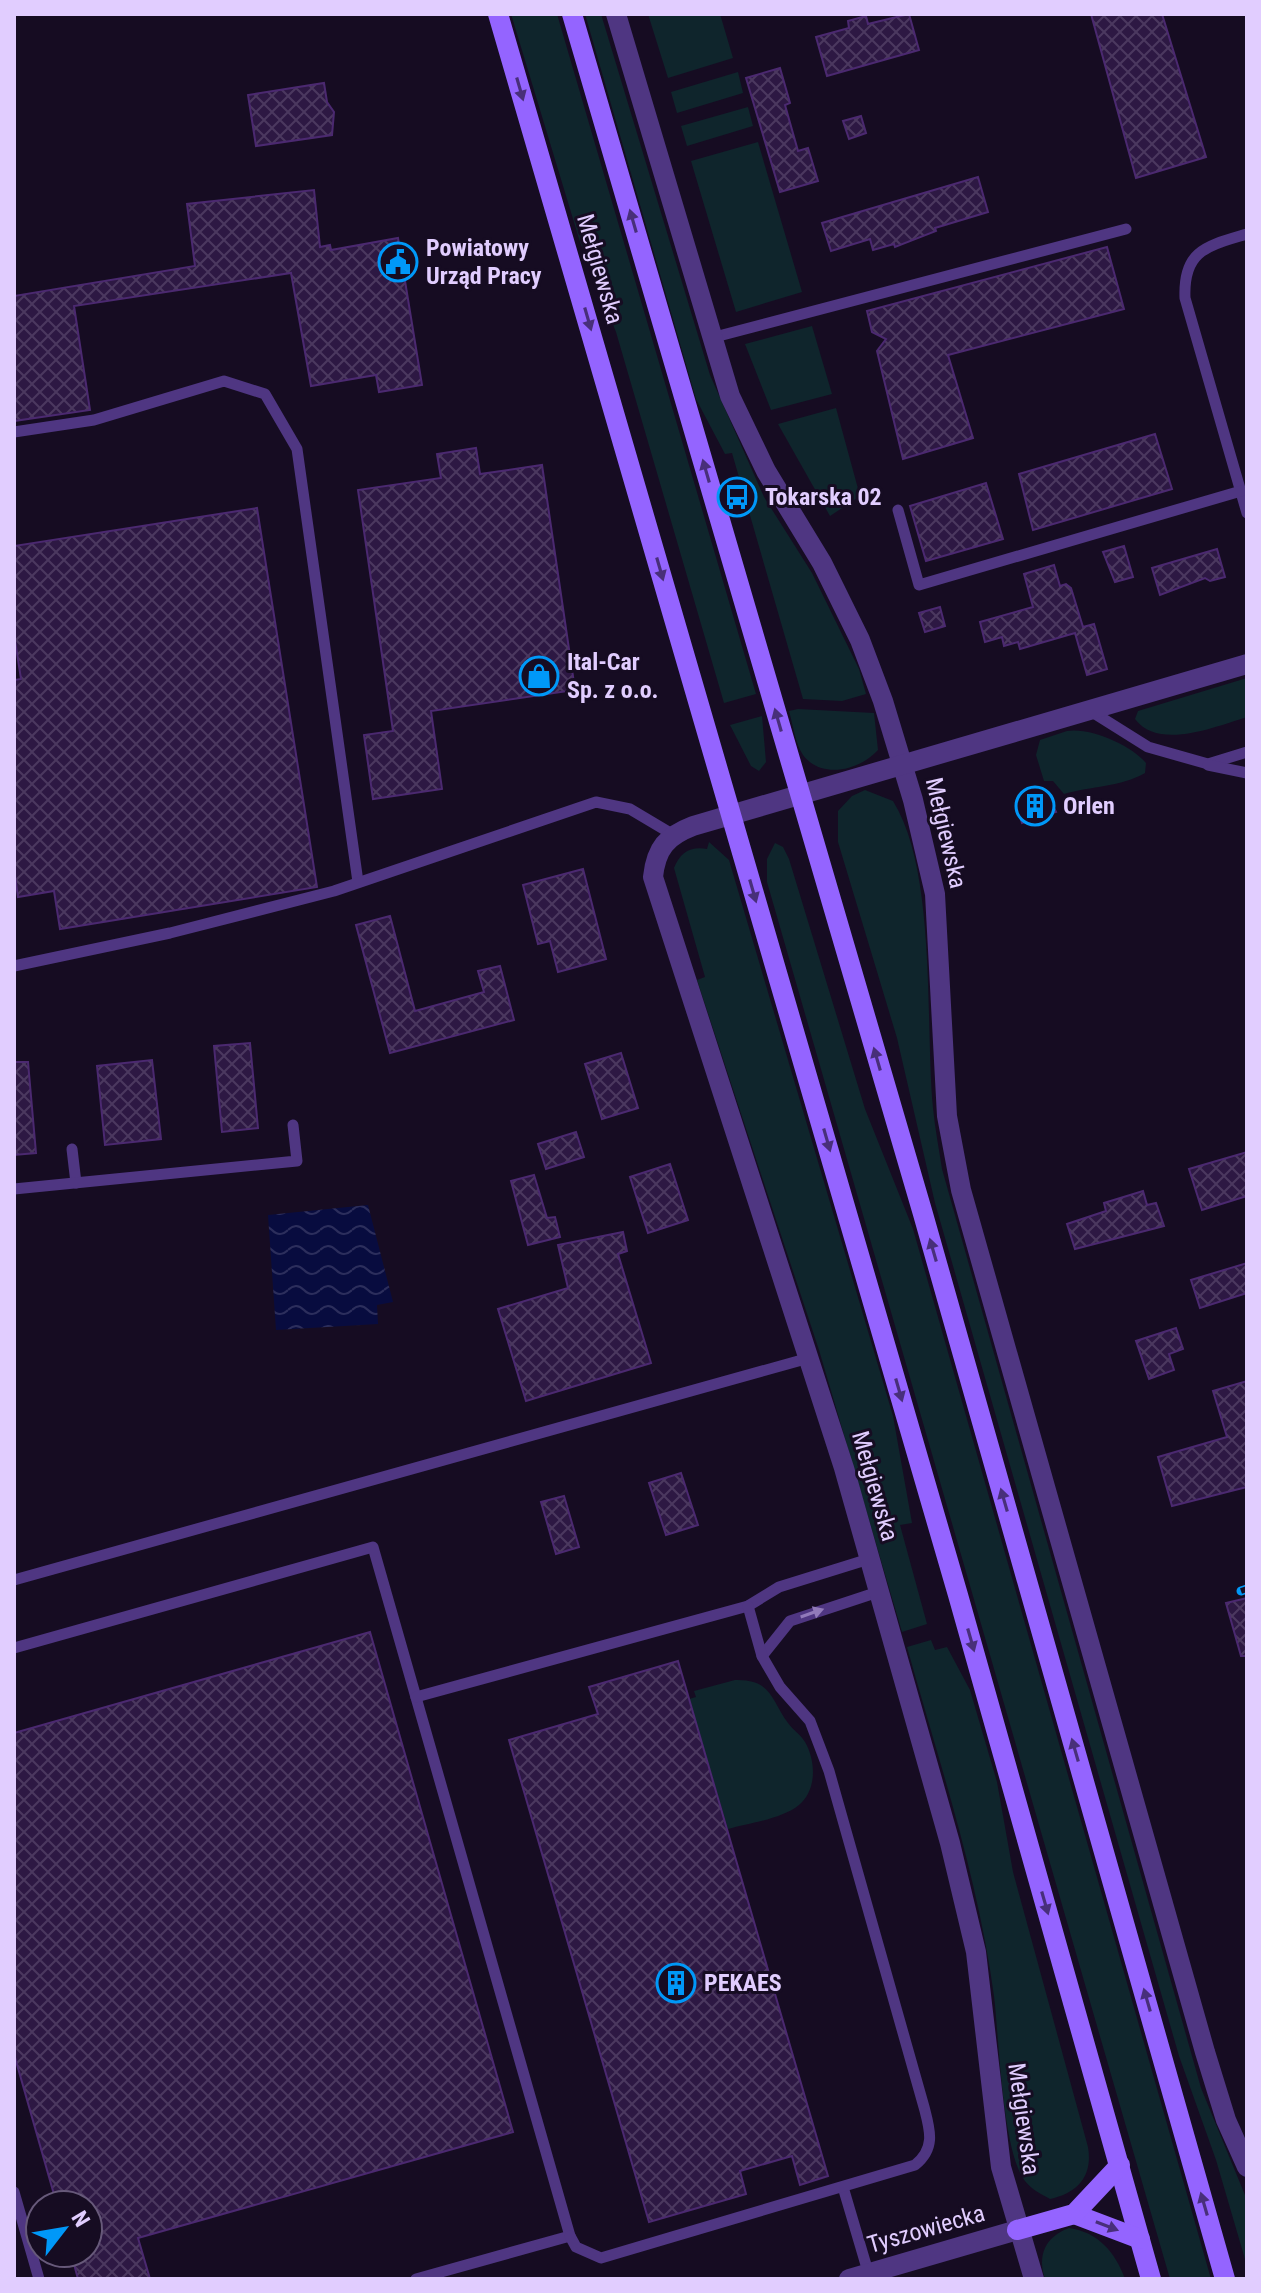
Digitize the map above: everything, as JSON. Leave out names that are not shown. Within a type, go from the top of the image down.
[{"type":"main road","name":"Mełgiewska","points":[[498,14],[1151,2279]]},
{"type":"main road","name":"Mełgiewska","points":[[572,14],[923,1214],[1225,2279]]},
{"type":"main road","points":[[1017,2230],[1074,2214],[1120,2165]]},
{"type":"main road","points":[[1074,2214],[1140,2239]]},
{"type":"street","name":"Mełgiewska","points":[[616,14],[710,338],[755,450],[822,563],[854,626],[883,701],[902,765],[935,894],[947,1116],[961,1190],[1205,2052],[1226,2120],[1247,2167]]},
{"type":"street","points":[[902,765],[1247,664]]},
{"type":"street","name":"Mełgiewska","points":[[902,765],[672,834],[659,849],[653,877],[809,1358],[967,1906],[981,1987],[1001,2167],[1017,2230],[1034,2279]]},
{"type":"street","name":"Tyszowiecka","points":[[863,2277],[1017,2230]]},
{"type":"lane","points":[[710,338],[1126,229]]},
{"type":"lane","points":[[1247,234],[1206,246],[1189,265],[1184,281],[1185,298],[1247,513]]},
{"type":"lane","points":[[14,432],[94,420],[224,381],[265,394],[297,449],[358,882]]},
{"type":"lane","points":[[898,510],[919,585],[1241,491]]},
{"type":"lane","points":[[1088,710],[1148,747],[1247,773]]},
{"type":"lane","points":[[1208,764],[1247,752]]},
{"type":"lane","points":[[14,966],[170,933],[358,882],[596,802],[630,809],[672,834]]},
{"type":"lane","points":[[14,1189],[297,1161],[293,1125]]},
{"type":"lane","points":[[72,1149],[76,1183]]},
{"type":"lane","points":[[14,1580],[809,1358]]},
{"type":"lane","points":[[14,1648],[373,1547],[570,2236],[576,2247],[601,2258],[915,2165],[925,2158],[931,2136],[829,1771],[810,1721],[780,1687],[762,1656],[748,1606]]},
{"type":"lane","points":[[416,1697],[748,1606],[779,1587],[869,1559]]},
{"type":"lane","points":[[762,1656],[790,1621],[878,1592]]},
{"type":"lane","points":[[843,2187],[863,2277]]},
{"type":"lane","points":[[14,2192],[39,2279]]},
{"type":"lane","points":[[416,2279],[570,2236]]},
{"type":"shaded area","points":[[511,14],[557,14],[756,694],[724,703],[616,332],[580,242]]},
{"type":"shaded area","points":[[585,14],[601,14],[710,375],[764,497],[812,573],[859,669],[866,694],[842,701],[803,699],[732,453],[725,454],[696,399]]},
{"type":"shaded area","points":[[648,14],[720,14],[733,58],[668,78]]},
{"type":"shaded area","points":[[738,72],[743,93],[677,113],[671,92]]},
{"type":"shaded area","points":[[748,107],[753,126],[687,146],[681,126]]},
{"type":"shaded area","points":[[758,142],[802,292],[736,312],[691,161]]},
{"type":"shaded area","points":[[812,326],[832,394],[771,410],[745,344]]},
{"type":"shaded area","points":[[836,408],[860,496],[830,516],[778,424]]},
{"type":"shaded area","points":[[1247,678],[1247,717],[1205,730],[1173,735],[1145,728],[1135,719],[1138,711]]},
{"type":"shaded area","points":[[789,711],[874,713],[878,750],[851,767],[820,768],[803,755],[798,745]]},
{"type":"shaded area","points":[[762,716],[766,762],[759,771],[751,766],[730,725]]},
{"type":"shaded area","points":[[1067,731],[1087,732],[1120,744],[1146,763],[1145,773],[1116,784],[1064,794],[1053,781],[1044,781],[1036,755],[1040,740]]},
{"type":"shaded area","points":[[865,790],[893,801],[907,831],[917,867],[926,950],[933,1108],[942,1169],[1201,2088],[1247,2200],[1247,2266],[1216,2160],[1179,2056],[935,1203],[897,1038],[838,842],[838,811],[852,796]]},
{"type":"shaded area","points":[[709,842],[729,860],[893,1416],[912,1523],[900,1525],[927,1624],[902,1632],[819,1350],[697,980],[705,977],[674,868],[686,852],[707,849]]},
{"type":"shaded area","points":[[775,843],[783,847],[789,859],[865,1109],[913,1229],[1211,2279],[1170,2279],[767,882],[767,859]]},
{"type":"shaded area","points":[[931,1640],[935,1650],[947,1647],[970,1690],[997,1782],[1013,1872],[1088,2147],[1088,2167],[1081,2182],[1076,2188],[1050,2199],[1025,2181],[1011,2145],[994,1996],[978,1907],[907,1647]]},
{"type":"shaded area","points":[[735,1680],[756,1683],[769,1692],[788,1723],[805,1742],[813,1775],[805,1799],[792,1810],[728,1829],[689,1699],[696,1697],[694,1691]]},
{"type":"shaded area","points":[[1069,2228],[1089,2234],[1104,2245],[1125,2279],[1045,2279],[1042,2262],[1045,2248],[1054,2236]]},
{"type":"water","points":[[368,1205],[393,1302],[377,1305],[378,1324],[276,1330],[268,1215]]},
{"type":"building","points":[[909,14],[919,50],[827,76],[816,37],[849,28],[848,21],[866,16],[868,24]]},
{"type":"building","points":[[1091,14],[1162,14],[1206,157],[1136,178]]},
{"type":"building","points":[[780,68],[790,103],[785,105],[798,151],[808,148],[818,181],[780,192],[746,78]]},
{"type":"building","points":[[324,83],[327,102],[334,112],[332,135],[256,146],[248,95]]},
{"type":"building","points":[[861,116],[866,133],[849,139],[843,121]]},
{"type":"building","points":[[978,177],[988,212],[935,228],[936,231],[895,247],[894,244],[873,250],[870,239],[831,251],[822,223]]},
{"type":"building","points":[[314,190],[320,247],[330,245],[331,250],[398,238],[422,385],[379,392],[376,375],[311,386],[291,273],[74,306],[90,410],[14,421],[14,296],[195,266],[187,204]]},
{"type":"building","points":[[1107,247],[1124,309],[948,355],[973,438],[903,459],[877,351],[886,339],[872,332],[867,311]]},
{"type":"building","points":[[1155,434],[1172,489],[1033,530],[1019,474]]},
{"type":"building","points":[[476,448],[480,474],[542,465],[575,690],[431,711],[442,789],[373,799],[364,735],[393,731],[358,490],[441,478],[437,454]]},
{"type":"building","points":[[986,483],[1003,539],[926,561],[910,506]]},
{"type":"building","points":[[257,508],[317,887],[60,929],[54,891],[18,897],[14,869],[14,680],[21,679],[14,634],[14,546]]},
{"type":"building","points":[[1124,546],[1133,577],[1115,582],[1103,552]]},
{"type":"building","points":[[1217,549],[1225,577],[1210,581],[1205,578],[1160,595],[1152,568]]},
{"type":"building","points":[[1054,565],[1060,586],[1066,584],[1071,588],[1083,627],[1094,624],[1107,669],[1087,675],[1075,633],[1020,649],[1018,642],[1004,646],[1002,637],[985,642],[980,622],[1033,607],[1024,574]]},
{"type":"building","points":[[940,607],[945,626],[925,632],[919,613]]},
{"type":"building","name":"Orlen","points":[[1047,794],[1056,812],[1022,823],[1016,803]]},
{"type":"building","points":[[583,869],[606,959],[558,972],[550,941],[538,944],[523,885]]},
{"type":"building","points":[[390,916],[415,1011],[484,992],[478,971],[500,966],[514,1020],[390,1053],[356,925]]},
{"type":"building","points":[[250,1043],[258,1128],[222,1132],[214,1046]]},
{"type":"building","points":[[621,1053],[638,1108],[602,1119],[585,1064]]},
{"type":"building","points":[[152,1060],[161,1139],[105,1145],[97,1066]]},
{"type":"building","points":[[14,1062],[28,1062],[36,1153],[14,1155]]},
{"type":"building","points":[[576,1132],[584,1157],[546,1169],[538,1144]]},
{"type":"building","points":[[1247,1152],[1247,1196],[1202,1210],[1189,1169]]},
{"type":"building","points":[[670,1164],[688,1220],[648,1233],[630,1177]]},
{"type":"building","points":[[534,1175],[547,1218],[555,1217],[560,1237],[528,1245],[511,1181]]},
{"type":"building","points":[[1143,1191],[1147,1205],[1156,1203],[1164,1226],[1075,1249],[1067,1224],[1106,1211],[1104,1203]]},
{"type":"building","points":[[623,1232],[627,1251],[618,1254],[651,1363],[526,1401],[498,1309],[568,1288],[558,1245]]},
{"type":"building","points":[[1247,1263],[1247,1293],[1200,1308],[1191,1280]]},
{"type":"building","points":[[1176,1328],[1183,1349],[1169,1354],[1174,1370],[1149,1379],[1136,1341]]},
{"type":"building","points":[[1247,1381],[1247,1487],[1172,1506],[1158,1457],[1227,1437],[1213,1391]]},
{"type":"building","points":[[681,1473],[698,1525],[666,1535],[649,1483]]},
{"type":"building","points":[[564,1496],[579,1547],[556,1554],[541,1502]]},
{"type":"building","points":[[1247,1598],[1247,1656],[1241,1656],[1226,1603]]},
{"type":"building","points":[[370,1632],[513,2132],[138,2238],[150,2279],[78,2279],[75,2269],[104,2269],[104,2189],[52,2189],[14,2054],[14,1733]]},
{"type":"building","name":"PEKAES","points":[[678,1661],[828,2176],[800,2185],[792,2156],[740,2171],[746,2194],[649,2222],[509,1740],[598,1714],[589,1687]]},
{"type":"railway","points":[[1241,1591],[1247,1589]]},
{"type":"place","name":"Powiatowy Urząd Pracy","points":[[398,262]]},
{"type":"place","name":"Tokarska 02","points":[[737,497]]},
{"type":"place","name":"Ital-Car Sp. z o.o.","points":[[539,676]]},
{"type":"place","name":"Orlen","points":[[1035,806]]},
{"type":"place","name":"PEKAES","points":[[676,1983]]}]
